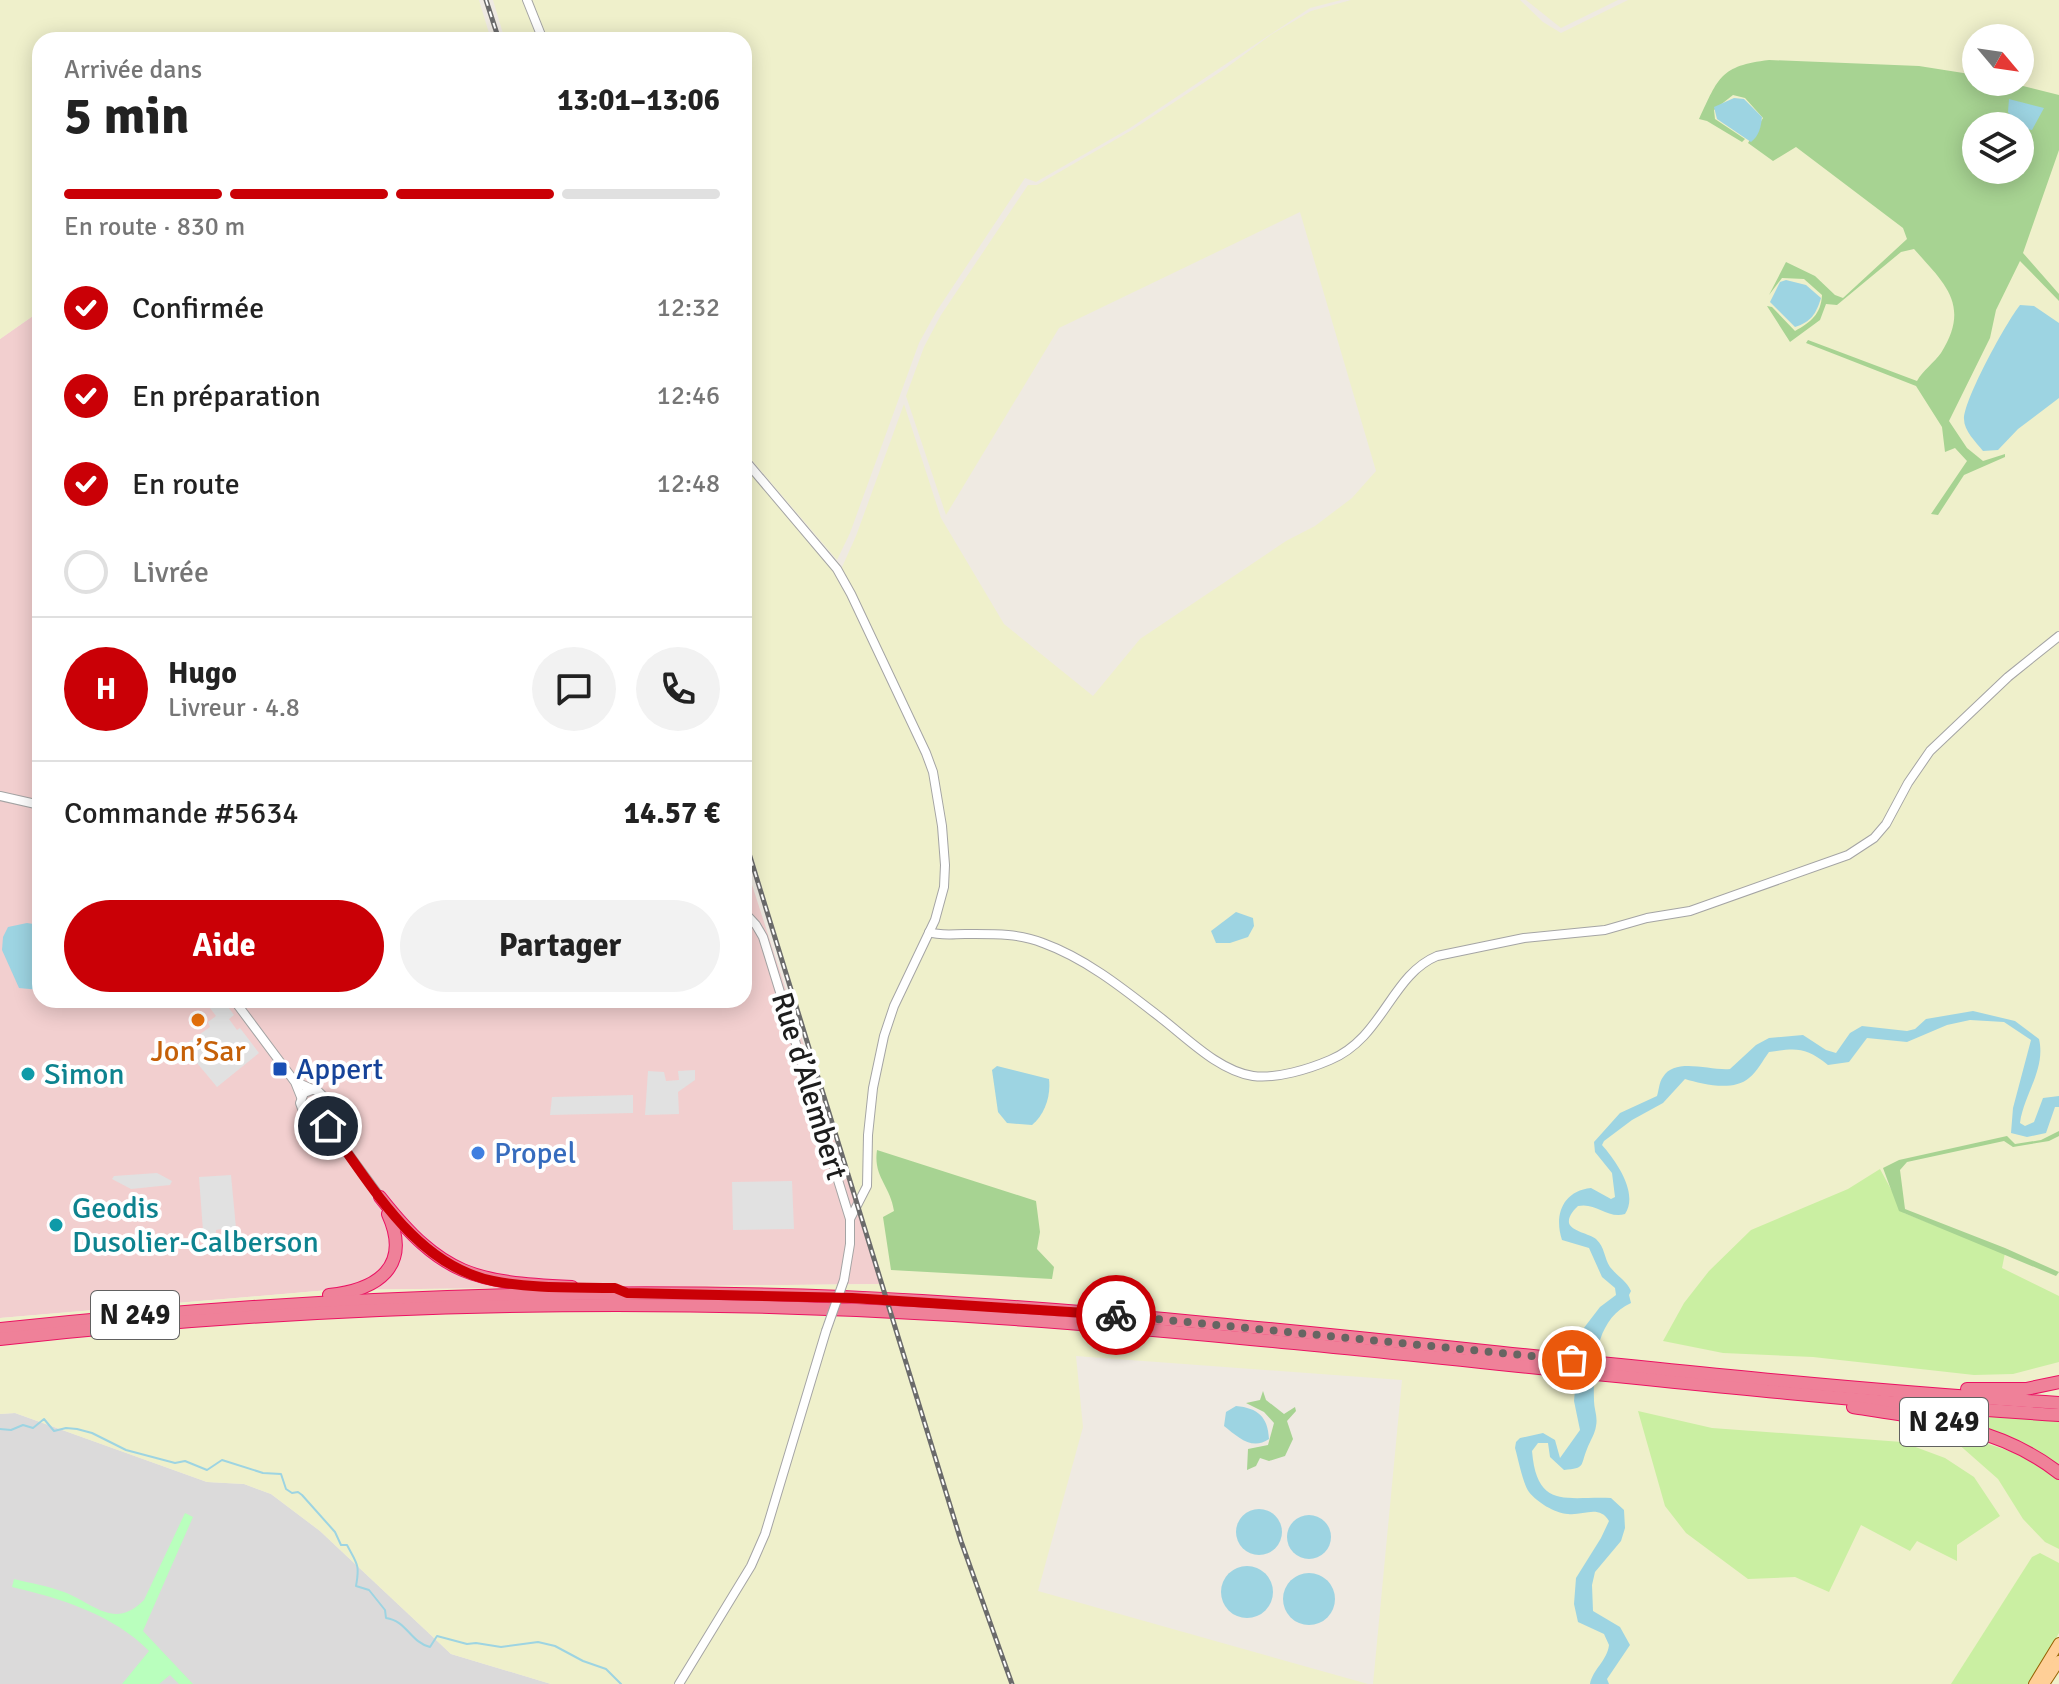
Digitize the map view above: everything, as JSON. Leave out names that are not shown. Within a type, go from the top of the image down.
[{"type":"highway","name":"N 249","points":[[380,1197],[423,1246],[470,1274],[512,1284],[615,1288],[627,1293]]},
{"type":"highway","name":"N 249","points":[[271,1305],[279,1299],[360,1290],[378,1280],[390,1267],[396,1248],[394,1227],[380,1197]]},
{"type":"highway","name":"N 249","points":[[0,1329],[271,1305],[627,1293],[852,1298],[1025,1308],[1599,1369],[1821,1397],[2059,1415]]},
{"type":"highway","name":"N 249","points":[[0,1339],[178,1322],[342,1311],[554,1305],[727,1306],[1072,1323],[1571,1366]]},
{"type":"highway","name":"N 249","points":[[1599,1369],[2059,1403]]},
{"type":"highway","name":"N 249","points":[[1869,1388],[1878,1384],[2026,1389],[2059,1382]]},
{"type":"highway","name":"N 249","points":[[1821,1397],[1829,1403],[1905,1414],[1957,1426],[2020,1450],[2059,1473]]},
{"type":"main road","points":[[2034,1684],[2059,1643]]},
{"type":"main road","points":[[2044,1684],[2059,1661]]},
{"type":"street","points":[[527,0],[540,32]]},
{"type":"street","points":[[679,1684],[725,1611],[765,1534],[844,1280],[849,1256],[850,1219],[867,1186],[873,1088],[884,1036],[942,896],[945,865],[938,796],[926,753],[837,569],[752,468]]},
{"type":"street","points":[[929,932],[1000,934],[1043,942],[1101,974],[1234,1070],[1264,1076],[1314,1066],[1346,1053],[1358,1044],[1380,1019],[1410,975],[1425,961],[1437,956],[1524,938],[1605,930],[1647,918],[1690,911],[1865,846],[1886,824],[1930,751],[2008,677],[2059,636]]},
{"type":"street","points":[[0,796],[32,803]]},
{"type":"street","name":"Rue d’Alembert","points":[[752,921],[763,937],[850,1219]]},
{"type":"street","points":[[240,1008],[295,1082],[301,1097],[301,1110],[328,1126],[380,1197]]},
{"type":"street","points":[[295,1082],[319,1092],[325,1098],[328,1126]]},
{"type":"street","points":[[301,1097],[312,1090]]},
{"type":"street","points":[[314,1117],[324,1111]]},
{"type":"shaded area","points":[[32,317],[32,1008],[752,1008],[752,885],[881,1284],[329,1290],[0,1318],[0,339]]},
{"type":"shaded area","points":[[210,1008],[229,1008],[234,1015],[229,1019],[259,1053],[217,1087],[183,1046],[210,1027],[208,1022],[216,1016]]},
{"type":"shaded area","points":[[695,1070],[695,1080],[678,1092],[679,1114],[645,1115],[648,1071],[664,1072],[666,1081],[679,1080],[678,1071]]},
{"type":"shaded area","points":[[633,1095],[633,1113],[550,1115],[552,1097]]},
{"type":"shaded area","points":[[157,1173],[172,1181],[170,1185],[131,1189],[112,1179],[114,1176]]},
{"type":"shaded area","points":[[231,1175],[236,1228],[231,1229],[231,1233],[223,1233],[222,1229],[216,1230],[216,1234],[207,1235],[203,1231],[199,1177]]},
{"type":"shaded area","points":[[792,1181],[794,1229],[733,1230],[732,1182]]},
{"type":"shaded area","points":[[15,1413],[207,1482],[244,1484],[271,1494],[320,1531],[451,1654],[551,1684],[0,1684],[0,1414]]},
{"type":"green space","points":[[0,0],[479,0],[489,32],[32,32],[32,317],[0,339]]},
{"type":"green space","points":[[493,0],[1341,0],[1310,8],[1130,128],[1036,182],[1025,178],[936,312],[919,343],[850,533],[837,560],[752,460],[752,32],[503,32]]},
{"type":"green space","points":[[1351,0],[1520,0],[1543,22],[1561,33],[1628,0],[2059,0],[2059,1684],[1373,1684],[1402,1380],[1076,1356],[1083,1427],[1038,1591],[1368,1684],[551,1684],[451,1654],[320,1531],[271,1494],[244,1484],[207,1482],[15,1413],[0,1414],[0,1318],[329,1290],[880,1284],[752,855],[752,474],[838,576],[856,536],[904,404],[941,518],[1004,624],[1093,696],[1140,639],[1286,541],[1315,526],[1352,498],[1376,471],[1300,212],[1059,328],[946,515],[906,396],[924,347],[941,315],[1028,185],[1037,185],[1132,130],[1272,34],[1311,11]]},
{"type":"green space","points":[[1526,0],[1618,0],[1561,28]]},
{"type":"green space","points":[[1769,60],[1919,66],[1962,73],[1962,96],[2034,96],[2034,89],[2059,95],[2059,150],[2023,253],[2059,294],[2059,301],[2020,261],[1996,310],[1990,338],[1949,421],[1967,448],[1983,461],[2005,454],[2005,457],[1964,475],[1938,515],[1931,514],[1967,461],[1955,448],[1945,452],[1942,427],[1916,386],[1806,343],[1808,340],[1917,381],[1941,353],[1950,336],[1954,308],[1950,296],[1936,273],[1914,249],[1901,252],[1837,305],[1826,304],[1820,320],[1790,342],[1767,306],[1772,307],[1795,331],[1814,317],[1822,295],[1804,279],[1782,278],[1769,295],[1786,262],[1815,276],[1835,295],[1843,298],[1907,239],[1903,228],[1796,147],[1773,161],[1748,143],[1763,118],[1745,98],[1733,95],[1714,110],[1715,119],[1745,139],[1742,142],[1699,119],[1717,83],[1740,66]]},
{"type":"green space","points":[[2059,1131],[2059,1136],[2049,1141],[2013,1147],[2004,1141],[1907,1162],[1900,1170],[1905,1209],[2059,1272],[2056,1276],[1899,1211],[1883,1168],[1899,1160],[2007,1136],[2015,1144],[2041,1140]]},
{"type":"green space","points":[[877,1150],[1036,1201],[1040,1232],[1037,1249],[1054,1267],[1052,1279],[891,1270],[883,1217],[894,1211],[877,1167]]},
{"type":"green space","points":[[1880,1169],[1904,1213],[2005,1253],[2002,1268],[2059,1296],[2059,1362],[2013,1374],[1974,1375],[1813,1357],[1723,1353],[1663,1341],[1684,1303],[1709,1271],[1751,1230],[1848,1189]]},
{"type":"green space","points":[[1263,1391],[1266,1400],[1284,1414],[1295,1407],[1296,1411],[1287,1421],[1293,1439],[1285,1456],[1269,1461],[1260,1458],[1256,1466],[1247,1470],[1248,1449],[1268,1445],[1274,1423],[1264,1412],[1246,1403],[1260,1400]]},
{"type":"green space","points":[[1638,1411],[1712,1428],[1902,1442],[1945,1458],[1974,1477],[2000,1516],[1957,1545],[1957,1561],[1917,1541],[1910,1551],[1861,1525],[1829,1592],[1795,1577],[1748,1579],[1686,1533],[1665,1506]]},
{"type":"green space","points":[[1934,1413],[2059,1420],[2059,1468],[2009,1437]]},
{"type":"green space","points":[[1908,1424],[2010,1451],[2047,1469],[2059,1480],[2059,1549],[2045,1542],[2023,1519],[1998,1479],[1956,1442]]},
{"type":"green space","points":[[185,1513],[193,1517],[143,1631],[193,1684],[179,1684],[170,1675],[159,1684],[122,1684],[149,1651],[135,1638],[85,1610],[12,1587],[14,1579],[39,1585],[64,1592],[114,1614],[133,1609],[144,1600]]},
{"type":"green space","points":[[2040,1553],[2059,1563],[2059,1633],[2030,1684],[1951,1684],[2032,1557]]},
{"type":"water","points":[[1734,98],[1744,99],[1762,117],[1759,131],[1751,142],[1717,119],[1714,107]]},
{"type":"water","points":[[2009,99],[2044,108],[2034,126],[2034,112],[2008,112]]},
{"type":"water","points":[[1786,280],[1806,285],[1821,298],[1812,317],[1795,327],[1770,302],[1780,282]]},
{"type":"water","points":[[2020,305],[2034,306],[2059,323],[2059,398],[2018,429],[1998,450],[1983,451],[1966,428],[1966,409],[1987,360]]},
{"type":"water","points":[[1236,912],[1253,918],[1254,926],[1248,937],[1230,943],[1216,943],[1211,931]]},
{"type":"water","points":[[32,924],[32,989],[19,988],[2,950],[8,927]]},
{"type":"water","points":[[1973,1011],[2015,1021],[2039,1039],[2040,1061],[2020,1123],[2025,1126],[2034,1122],[2043,1098],[2059,1096],[2059,1107],[2055,1107],[2046,1133],[2027,1137],[2011,1133],[2013,1108],[2031,1040],[2004,1022],[1970,1020],[1947,1025],[1907,1042],[1867,1038],[1849,1062],[1828,1065],[1807,1052],[1787,1050],[1769,1052],[1752,1075],[1735,1085],[1717,1086],[1685,1079],[1663,1103],[1632,1120],[1604,1141],[1602,1145],[1628,1187],[1629,1206],[1625,1214],[1619,1215],[1590,1206],[1578,1206],[1569,1223],[1599,1242],[1610,1267],[1631,1291],[1631,1303],[1619,1310],[1603,1332],[1596,1359],[1595,1432],[1581,1465],[1564,1470],[1550,1457],[1548,1443],[1538,1443],[1532,1451],[1535,1470],[1547,1491],[1568,1498],[1611,1498],[1624,1510],[1625,1528],[1621,1541],[1595,1572],[1593,1611],[1620,1627],[1630,1645],[1607,1679],[1609,1684],[1590,1684],[1609,1645],[1604,1634],[1578,1622],[1574,1604],[1576,1578],[1609,1521],[1596,1512],[1557,1512],[1536,1500],[1527,1488],[1515,1448],[1520,1438],[1543,1433],[1555,1440],[1560,1458],[1580,1430],[1574,1401],[1580,1333],[1600,1307],[1616,1295],[1615,1288],[1602,1277],[1589,1248],[1562,1240],[1560,1231],[1560,1214],[1573,1194],[1591,1188],[1611,1199],[1615,1197],[1612,1173],[1595,1152],[1594,1142],[1620,1113],[1657,1096],[1662,1079],[1676,1068],[1730,1069],[1756,1045],[1769,1038],[1803,1035],[1836,1053],[1850,1033],[1862,1026],[1907,1031],[1915,1029],[1926,1019]]},
{"type":"water","points":[[997,1066],[1049,1079],[1046,1104],[1032,1125],[1007,1123],[998,1112],[992,1070]]},
{"type":"water","points":[[1236,1406],[1250,1409],[1264,1419],[1269,1439],[1251,1443],[1224,1426],[1226,1412]]},
{"type":"water","points":[[1259,1509],[1275,1516],[1282,1532],[1275,1548],[1259,1555],[1243,1548],[1236,1532],[1243,1516]]},
{"type":"water","points":[[1309,1515],[1325,1521],[1331,1537],[1325,1553],[1309,1559],[1293,1553],[1287,1537],[1293,1521]]},
{"type":"water","points":[[1247,1566],[1266,1573],[1273,1592],[1266,1611],[1247,1618],[1228,1611],[1221,1592],[1228,1573]]},
{"type":"water","points":[[1309,1573],[1328,1580],[1335,1599],[1328,1618],[1309,1625],[1290,1618],[1283,1599],[1290,1580]]},
{"type":"waterway","points":[[0,1429],[11,1430],[23,1425],[33,1428],[44,1419],[54,1431],[77,1429],[126,1450],[175,1463],[185,1461],[207,1470],[222,1460],[263,1473],[281,1474],[286,1489],[302,1495],[335,1532],[341,1545],[347,1545],[357,1564],[356,1586],[369,1590],[385,1610],[386,1618],[399,1623],[418,1641],[430,1647],[437,1636],[467,1644],[501,1647],[538,1642],[555,1646],[606,1669],[621,1684]]},
{"type":"railway","points":[[486,0],[496,32]]},
{"type":"railway","points":[[752,863],[961,1541],[1012,1684]]},
{"type":"way so far","points":[[1116,1315],[1572,1360]]},
{"type":"place","name":"Jon’Sar","points":[[198,1020]]},
{"type":"place","name":"Appert","points":[[280,1069]]},
{"type":"place","name":"Simon","points":[[28,1074]]},
{"type":"place","name":"Propel","points":[[478,1153]]},
{"type":"place","name":"Geodis Dusolier-Calberson","points":[[56,1225]]},
{"type":"route","points":[[328,1126],[403,1225],[423,1246],[456,1267],[490,1280],[512,1284],[615,1288],[627,1293],[852,1298],[1116,1315]]}]
